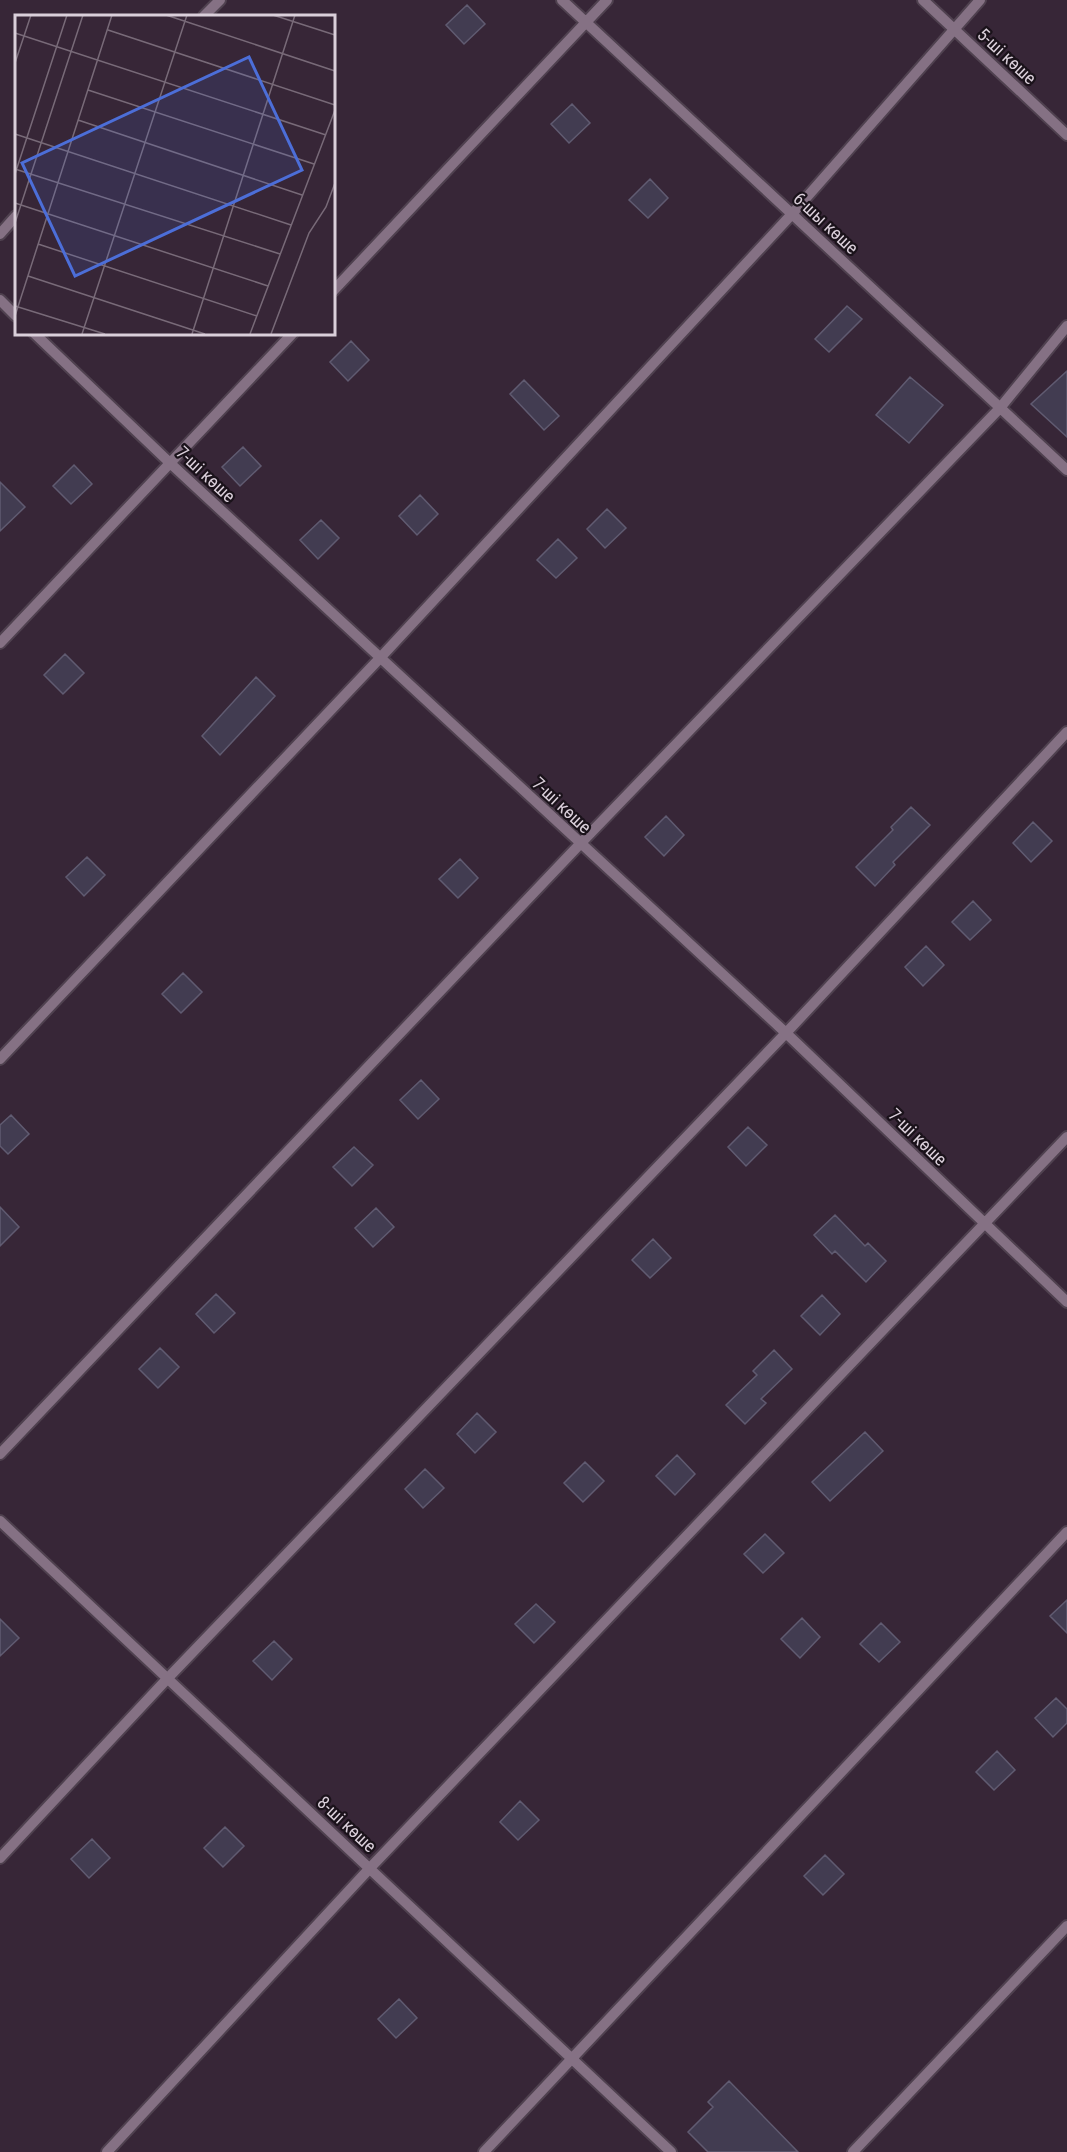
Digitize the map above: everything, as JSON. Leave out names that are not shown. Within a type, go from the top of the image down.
[{"type":"lane","points":[[205,15],[220,0]]},
{"type":"lane","name":"6-шы көше","points":[[562,0],[1067,470]]},
{"type":"lane","points":[[334,290],[587,24],[607,0]]},
{"type":"lane","name":"5-ші көше","points":[[924,0],[1067,135]]},
{"type":"lane","points":[[0,1059],[381,657],[792,214],[980,0]]},
{"type":"lane","points":[[0,234],[15,217]]},
{"type":"lane","points":[[0,300],[15,315]]},
{"type":"lane","points":[[0,1454],[579,844],[1000,408],[1067,326]]},
{"type":"lane","name":"7-ші көше","points":[[35,334],[170,464],[786,1034],[1067,1302]]},
{"type":"lane","points":[[0,643],[292,334]]},
{"type":"lane","points":[[0,1858],[167,1679],[786,1034],[1067,732]]},
{"type":"lane","points":[[107,2152],[370,1868],[1067,1137]]},
{"type":"lane","name":"8-ші көше","points":[[0,1521],[671,2152]]},
{"type":"lane","points":[[484,2152],[573,2060],[1067,1532]]},
{"type":"lane","points":[[853,2152],[1067,1926]]},
{"type":"building","points":[[467,5],[485,24],[464,44],[446,25]]},
{"type":"building","points":[[572,104],[590,123],[569,143],[551,124]]},
{"type":"building","points":[[650,179],[668,198],[648,218],[629,200]]},
{"type":"building","points":[[847,306],[862,319],[829,352],[815,339]]},
{"type":"building","points":[[351,341],[369,360],[348,381],[330,362]]},
{"type":"building","points":[[1067,371],[1067,437],[1031,404]]},
{"type":"building","points":[[910,377],[943,405],[909,443],[876,415]]},
{"type":"building","points":[[524,380],[559,416],[544,430],[510,394]]},
{"type":"building","points":[[243,447],[261,466],[240,486],[222,467]]},
{"type":"building","points":[[74,465],[92,484],[71,504],[53,486]]},
{"type":"building","points":[[0,482],[25,507],[0,531]]},
{"type":"building","points":[[420,495],[438,514],[417,535],[399,516]]},
{"type":"building","points":[[607,509],[626,528],[605,548],[587,529]]},
{"type":"building","points":[[321,520],[339,538],[318,559],[300,540]]},
{"type":"building","points":[[558,539],[577,558],[556,578],[537,560]]},
{"type":"building","points":[[65,654],[84,673],[63,694],[44,675]]},
{"type":"building","points":[[256,677],[275,696],[220,755],[202,736]]},
{"type":"building","points":[[911,807],[930,825],[893,862],[895,865],[875,886],[856,867],[893,830],[891,827]]},
{"type":"building","points":[[666,816],[684,835],[664,856],[645,837]]},
{"type":"building","points":[[1033,822],[1052,841],[1031,862],[1013,843]]},
{"type":"building","points":[[87,857],[105,875],[84,896],[66,877]]},
{"type":"building","points":[[460,859],[478,878],[458,898],[439,879]]},
{"type":"building","points":[[973,901],[991,920],[970,940],[952,922]]},
{"type":"building","points":[[926,946],[944,965],[923,986],[905,967]]},
{"type":"building","points":[[183,973],[202,992],[181,1013],[162,994]]},
{"type":"building","points":[[421,1080],[439,1099],[418,1119],[400,1100]]},
{"type":"building","points":[[11,1115],[29,1134],[8,1154],[0,1146],[0,1125]]},
{"type":"building","points":[[748,1127],[767,1145],[746,1166],[728,1147]]},
{"type":"building","points":[[354,1147],[373,1165],[352,1186],[333,1167]]},
{"type":"building","points":[[0,1207],[19,1227],[0,1246]]},
{"type":"building","points":[[376,1208],[394,1227],[373,1247],[355,1228]]},
{"type":"building","points":[[835,1215],[865,1246],[868,1243],[886,1261],[866,1282],[835,1251],[832,1254],[814,1235]]},
{"type":"building","points":[[653,1239],[671,1258],[650,1278],[632,1260]]},
{"type":"building","points":[[216,1294],[235,1313],[214,1333],[196,1314]]},
{"type":"building","points":[[822,1295],[840,1314],[820,1335],[801,1316]]},
{"type":"building","points":[[160,1348],[179,1367],[158,1388],[139,1369]]},
{"type":"building","points":[[774,1350],[792,1369],[761,1399],[766,1403],[745,1424],[726,1405],[757,1375],[753,1371]]},
{"type":"building","points":[[477,1413],[496,1432],[475,1453],[457,1434]]},
{"type":"building","points":[[865,1432],[883,1451],[830,1501],[812,1482]]},
{"type":"building","points":[[677,1455],[695,1474],[675,1495],[656,1476]]},
{"type":"building","points":[[585,1462],[604,1481],[583,1502],[564,1483]]},
{"type":"building","points":[[425,1469],[444,1488],[423,1508],[405,1489]]},
{"type":"building","points":[[765,1534],[784,1553],[763,1573],[744,1554]]},
{"type":"building","points":[[1067,1600],[1067,1633],[1050,1616]]},
{"type":"building","points":[[536,1604],[555,1622],[534,1643],[515,1624]]},
{"type":"building","points":[[802,1618],[820,1637],[800,1658],[781,1639]]},
{"type":"building","points":[[0,1619],[19,1638],[0,1656]]},
{"type":"building","points":[[881,1623],[900,1642],[879,1662],[860,1644]]},
{"type":"building","points":[[274,1641],[292,1659],[272,1680],[253,1661]]},
{"type":"building","points":[[1056,1698],[1067,1709],[1067,1723],[1053,1737],[1035,1718]]},
{"type":"building","points":[[997,1751],[1015,1770],[994,1790],[976,1772]]},
{"type":"building","points":[[520,1801],[539,1820],[518,1840],[500,1822]]},
{"type":"building","points":[[225,1827],[244,1846],[223,1867],[204,1848]]},
{"type":"building","points":[[92,1839],[110,1858],[89,1878],[71,1859]]},
{"type":"building","points":[[825,1855],[844,1874],[823,1895],[804,1876]]},
{"type":"building","points":[[399,1999],[417,2018],[396,2038],[378,2019]]},
{"type":"building","points":[[729,2081],[798,2152],[708,2152],[688,2132],[713,2107],[708,2102]]}]
